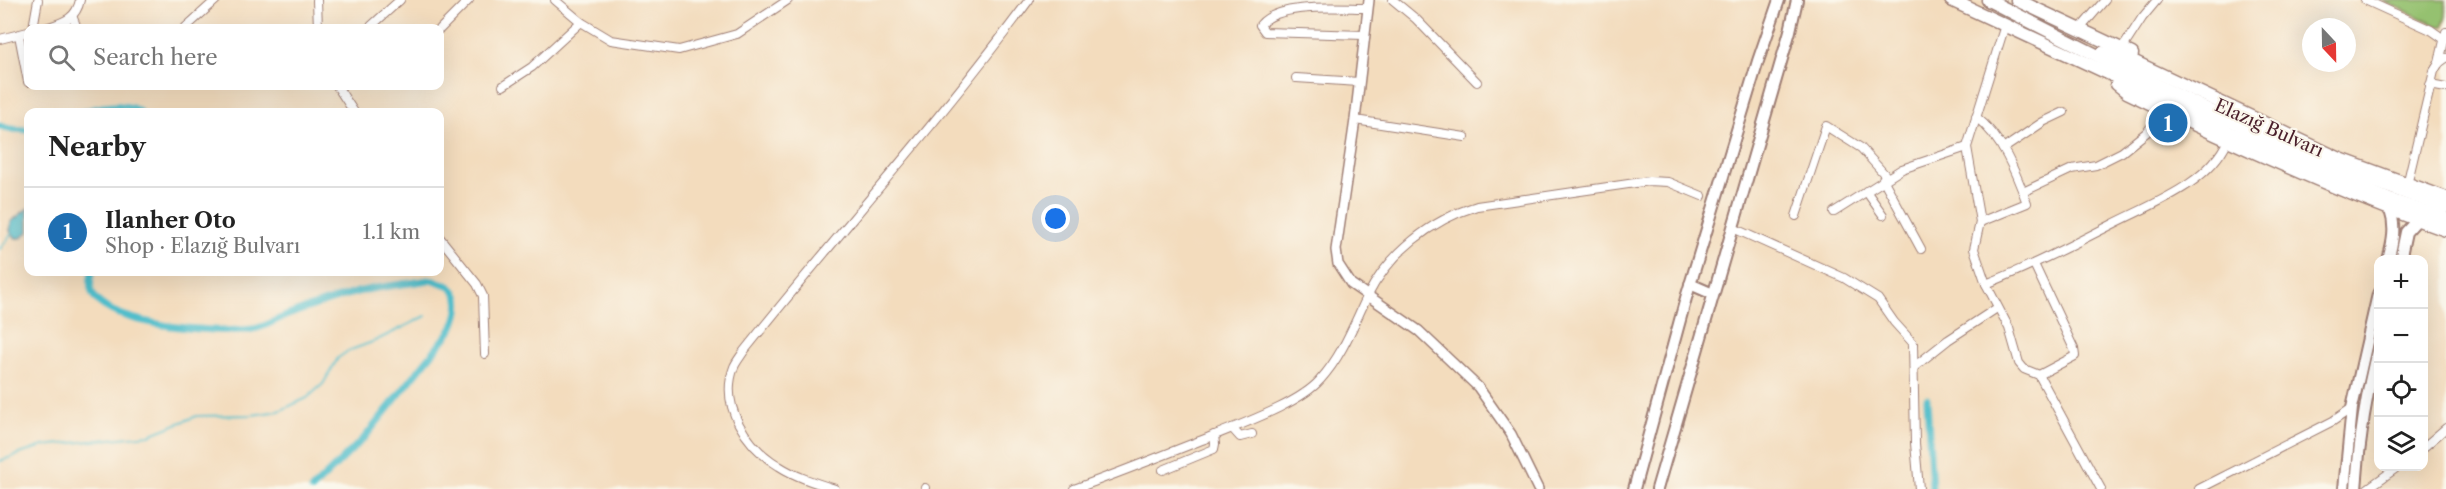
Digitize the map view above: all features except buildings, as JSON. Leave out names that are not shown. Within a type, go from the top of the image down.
[{"type":"highway","name":"Elazığ Bulvarı","points":[[1951,0],[2231,133],[2390,200],[2446,219]]},
{"type":"highway","name":"Elazığ Bulvarı","points":[[1988,0],[2089,51],[2322,161],[2446,207]]},
{"type":"highway","points":[[2017,0],[2139,57],[2156,73]]},
{"type":"highway","points":[[2089,51],[2122,56],[2340,159],[2446,198]]},
{"type":"highway","points":[[2089,65],[2127,92],[2228,140],[2390,210],[2446,230]]},
{"type":"main road","points":[[1635,489],[1690,284],[1779,0]]},
{"type":"main road","points":[[1657,489],[1790,31],[1797,0]]},
{"type":"main road","points":[[2389,255],[2393,243],[2394,221],[2390,210]]},
{"type":"main road","points":[[2401,255],[2406,232],[2417,220]]},
{"type":"main road","points":[[1690,284],[1713,294]]},
{"type":"main road","points":[[2344,489],[2352,408],[2375,309]]},
{"type":"main road","points":[[2356,489],[2358,449],[2367,390],[2375,363]]},
{"type":"street","points":[[34,24],[38,0]]},
{"type":"street","points":[[75,24],[73,18],[80,0]]},
{"type":"street","points":[[189,24],[216,0]]},
{"type":"street","points":[[317,0],[318,24]]},
{"type":"street","points":[[376,24],[400,0]]},
{"type":"street","points":[[444,25],[469,0]]},
{"type":"street","points":[[555,0],[580,22],[611,40],[679,50],[737,34],[788,0]]},
{"type":"street","points":[[835,489],[779,467],[754,448],[742,431],[734,412],[731,391],[734,368],[744,351],[821,254],[985,60],[1029,0]]},
{"type":"street","points":[[1393,0],[1416,19],[1477,82]]},
{"type":"street","points":[[2079,30],[2105,0]]},
{"type":"street","points":[[2122,49],[2157,0]]},
{"type":"street","points":[[2365,0],[2445,35],[2442,61],[2430,85],[2407,185]]},
{"type":"street","points":[[1364,35],[1265,32],[1260,25],[1268,17],[1290,10],[1368,4],[1355,120],[1336,250],[1338,264],[1344,276],[1368,296],[1419,331],[1478,387],[1511,434],[1538,489]]},
{"type":"street","points":[[57,24],[73,18]]},
{"type":"street","points":[[502,86],[532,67],[580,22]]},
{"type":"street","points":[[2005,25],[1967,147],[1980,222],[1974,249],[1986,284],[2009,328],[2019,363],[2024,369],[2039,375],[2101,489]]},
{"type":"street","points":[[0,39],[24,33]]},
{"type":"street","points":[[19,35],[24,61]]},
{"type":"street","points":[[1296,78],[1359,82]]},
{"type":"street","points":[[2430,85],[2446,88]]},
{"type":"street","points":[[340,90],[351,108]]},
{"type":"street","points":[[2023,192],[2072,169],[2096,165],[2122,153],[2147,132],[2164,110]]},
{"type":"street","points":[[2003,149],[2043,122],[2064,112]]},
{"type":"street","points":[[1976,117],[1986,125],[2003,149],[2027,203],[2026,206],[1980,222]]},
{"type":"street","points":[[1355,120],[1465,137]]},
{"type":"street","points":[[1796,216],[1826,126],[1861,148],[1885,178],[1921,249]]},
{"type":"street","points":[[1986,284],[2034,264],[2184,186],[2210,166],[2228,140]]},
{"type":"street","points":[[1834,212],[1902,169],[1967,147]]},
{"type":"street","points":[[1074,489],[1260,417],[1309,390],[1321,380],[1351,336],[1368,296],[1396,256],[1436,223],[1466,209],[1648,181],[1668,182],[1702,196]]},
{"type":"street","points":[[1866,191],[1883,215]]},
{"type":"street","points":[[1733,228],[1844,278],[1878,299],[1913,343],[1915,442],[1919,489]]},
{"type":"street","points":[[444,243],[477,284],[483,296],[485,354]]},
{"type":"street","points":[[2034,264],[2074,349],[2075,356],[2039,375]]},
{"type":"street","points":[[1914,367],[1948,340],[1997,308]]},
{"type":"street","points":[[2199,489],[2333,421],[2352,408]]},
{"type":"street","points":[[1232,428],[1240,437],[1252,434]]},
{"type":"street","points":[[2428,444],[2446,429]]},
{"type":"street","points":[[1162,470],[1214,449],[1214,435]]},
{"type":"street","points":[[2367,489],[2392,471]]},
{"type":"green space","points":[[2382,0],[2446,0],[2446,16],[2443,26],[2438,26]]},
{"type":"water","points":[[24,211],[24,235],[21,238],[15,238],[10,231],[11,222]]},
{"type":"waterway","points":[[100,108],[120,106],[130,108]]},
{"type":"waterway","points":[[0,126],[24,130]]},
{"type":"waterway","points":[[0,249],[13,232]]},
{"type":"waterway","points":[[91,276],[90,282],[95,298],[106,308],[123,315],[169,326],[217,330],[258,328],[319,304],[377,288],[428,280],[439,282],[454,290],[459,303],[452,329],[365,437],[312,489]]},
{"type":"waterway","points":[[0,461],[43,446],[149,435],[197,416],[252,415],[279,411],[307,398],[323,384],[338,358],[348,351],[375,341],[426,316]]},
{"type":"waterway","points":[[1927,399],[1932,489]]},
{"type":"place","name":"Ilanher Oto","points":[[2168,123]]}]
